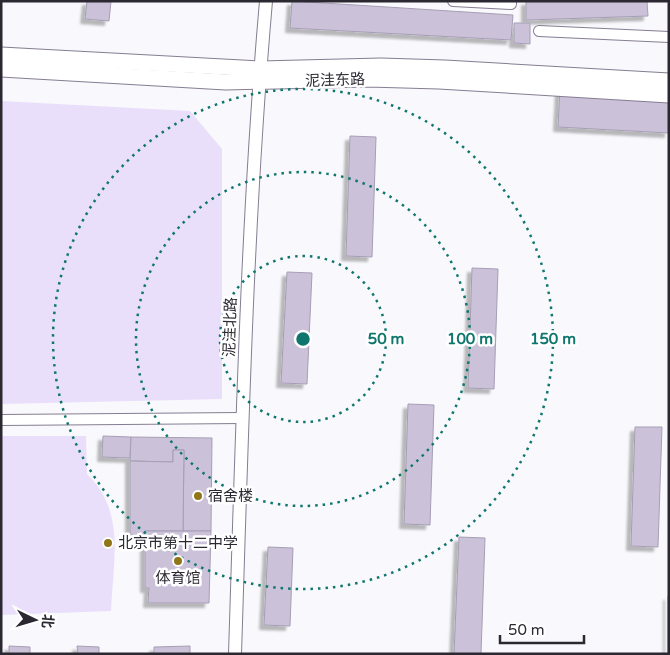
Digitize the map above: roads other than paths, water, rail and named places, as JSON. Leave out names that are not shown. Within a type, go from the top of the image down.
[{"type":"main road","name":"泥洼东路","points":[[1,56],[259,76],[381,66],[669,81]]},
{"type":"main road","name":"泥洼东路","points":[[1,69],[377,79],[669,95]]},
{"type":"street","name":"泥洼北路","points":[[235,654],[242,418],[259,76],[266,1]]},
{"type":"street","points":[[453,1],[511,4],[511,1]]},
{"type":"street","points":[[539,31],[669,37]]},
{"type":"street","points":[[1,420],[242,418]]},
{"type":"place","name":"宿舍楼","points":[[198,496]]},
{"type":"place","name":"北京市第十二中学","points":[[108,543]]},
{"type":"place","name":"体育馆","points":[[178,561]]}]
